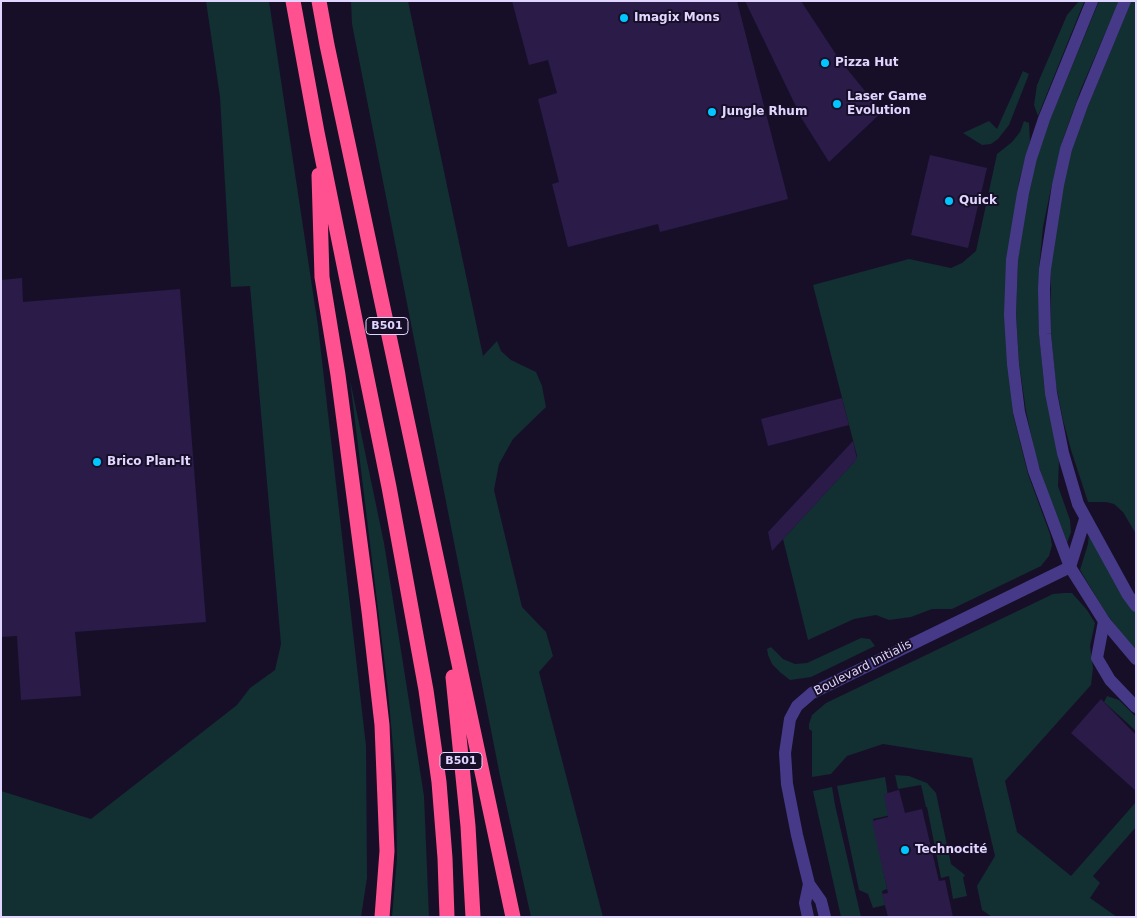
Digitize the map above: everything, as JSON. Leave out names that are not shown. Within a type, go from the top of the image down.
[{"type":"highway","name":"B501","points":[[293,1],[317,132],[389,487],[426,690],[439,782],[448,917]]},
{"type":"highway","name":"B501","points":[[319,1],[447,606],[468,826],[472,917]]},
{"type":"highway","points":[[327,46],[329,1]]},
{"type":"highway","points":[[317,132],[322,277],[338,375],[382,725],[387,851],[382,917]]},
{"type":"highway","points":[[447,606],[513,917]]},
{"type":"street","points":[[1092,1],[1044,119],[1031,158],[1012,260],[1010,315],[1013,364],[1020,412],[1034,470],[1070,567],[1104,621],[1136,659]]},
{"type":"street","points":[[1125,1],[1066,149],[1058,185],[1045,269],[1044,289],[1045,334],[1051,393],[1063,453],[1078,504],[1085,519],[1136,606]]},
{"type":"street","points":[[1070,567],[1085,519]]},
{"type":"street","name":"Boulevard Initialis","points":[[825,917],[821,901],[809,884],[787,784],[785,752],[790,719],[797,706],[812,693],[1070,567]]},
{"type":"street","points":[[1104,621],[1097,658],[1110,680],[1136,707]]},
{"type":"street","name":"Boulevard Initialis","points":[[808,917],[805,903],[809,884]]},
{"type":"green space","points":[[206,1],[269,1],[318,326],[366,746],[367,878],[361,917],[1,917],[1,791],[91,819],[237,705],[250,688],[275,670],[281,644],[250,286],[231,287],[220,97]]},
{"type":"green space","points":[[351,1],[408,1],[483,356],[497,341],[501,351],[511,360],[536,372],[542,386],[546,407],[513,439],[499,464],[494,490],[522,607],[546,632],[553,656],[539,672],[603,917],[531,917],[500,776],[352,24]]},
{"type":"green space","points":[[1079,1],[1084,2],[1038,116],[1034,105],[1037,85],[1067,15]]},
{"type":"green space","points":[[1099,1],[1119,1],[1081,89],[1063,139],[1043,227],[1039,268],[1039,332],[1044,384],[1059,461],[1058,486],[1070,520],[1071,532],[1067,543],[1050,502],[1035,453],[1026,411],[1019,363],[1016,316],[1018,259],[1026,206],[1036,159],[1046,129]]},
{"type":"green space","points":[[1131,1],[1136,1],[1136,534],[1123,512],[1114,504],[1088,502],[1063,420],[1056,385],[1051,334],[1051,266],[1070,150]]},
{"type":"green space","points":[[1023,71],[1029,74],[1009,125],[998,139],[991,144],[982,145],[963,133],[989,121],[997,129]]},
{"type":"green space","points":[[1024,121],[1029,123],[1030,141],[1019,181],[1007,260],[1013,414],[1028,474],[1050,534],[1052,545],[1049,556],[1041,566],[952,609],[932,609],[911,617],[889,620],[876,615],[854,619],[808,640],[783,539],[854,462],[857,456],[813,285],[909,259],[951,268],[962,263],[976,251],[997,154],[1012,142],[1020,132]]},
{"type":"green space","points":[[350,380],[384,543],[424,796],[429,917],[392,917],[397,858],[396,780],[388,691]]},
{"type":"green space","points":[[1089,533],[1136,614],[1136,652],[1105,612],[1080,570],[1088,544]]},
{"type":"green space","points":[[1072,593],[1087,610],[1095,623],[1090,646],[1093,668],[1091,685],[1005,781],[1017,832],[1071,876],[1136,802],[1136,827],[1093,876],[1100,883],[1090,898],[1117,917],[992,917],[982,910],[977,886],[995,856],[972,758],[883,744],[847,756],[831,774],[812,777],[812,731],[809,729],[809,724],[812,715],[826,703],[1053,594]]},
{"type":"green space","points":[[861,638],[870,639],[875,646],[811,677],[790,680],[772,664],[767,649],[771,647],[783,659],[795,664],[807,663]]},
{"type":"green space","points":[[1107,696],[1119,700],[1136,717],[1136,731],[1104,702]]},
{"type":"green space","points":[[895,775],[909,776],[927,783],[936,793],[951,864],[965,875],[963,878],[967,896],[953,899],[949,876],[941,878],[921,785],[898,789]]},
{"type":"green space","points":[[885,777],[891,815],[873,819],[887,889],[882,891],[885,905],[873,908],[868,894],[859,890],[837,786]]},
{"type":"green space","points":[[832,787],[861,917],[841,917],[814,796],[813,791]]},
{"type":"building","points":[[512,1],[737,1],[788,199],[660,232],[658,224],[568,247],[552,184],[559,182],[538,99],[557,93],[548,60],[529,65]]},
{"type":"building","points":[[745,1],[801,1],[839,59],[882,112],[829,162],[802,119]]},
{"type":"building","name":"Quick","points":[[930,155],[987,168],[968,248],[911,235]]},
{"type":"building","name":"Brico Plan-It","points":[[22,278],[23,302],[180,289],[206,622],[75,632],[81,696],[21,700],[17,636],[1,637],[1,280]]},
{"type":"building","points":[[842,398],[849,425],[768,446],[761,419]]},
{"type":"building","points":[[853,441],[857,459],[772,551],[768,532]]},
{"type":"building","points":[[1101,699],[1136,735],[1136,791],[1071,733]]},
{"type":"building","name":"Technocité","points":[[899,790],[905,813],[922,809],[939,881],[945,880],[953,917],[888,917],[882,894],[888,893],[872,821],[888,817],[884,794]]},
{"type":"place","name":"Imagix Mons","points":[[624,18]]},
{"type":"place","name":"Pizza Hut","points":[[825,63]]},
{"type":"place","name":"Laser Game Evolution","points":[[837,104]]},
{"type":"place","name":"Jungle Rhum","points":[[712,112]]},
{"type":"place","name":"Quick","points":[[949,201]]},
{"type":"place","name":"Brico Plan-It","points":[[97,462]]},
{"type":"place","name":"Technocité","points":[[905,850]]}]
